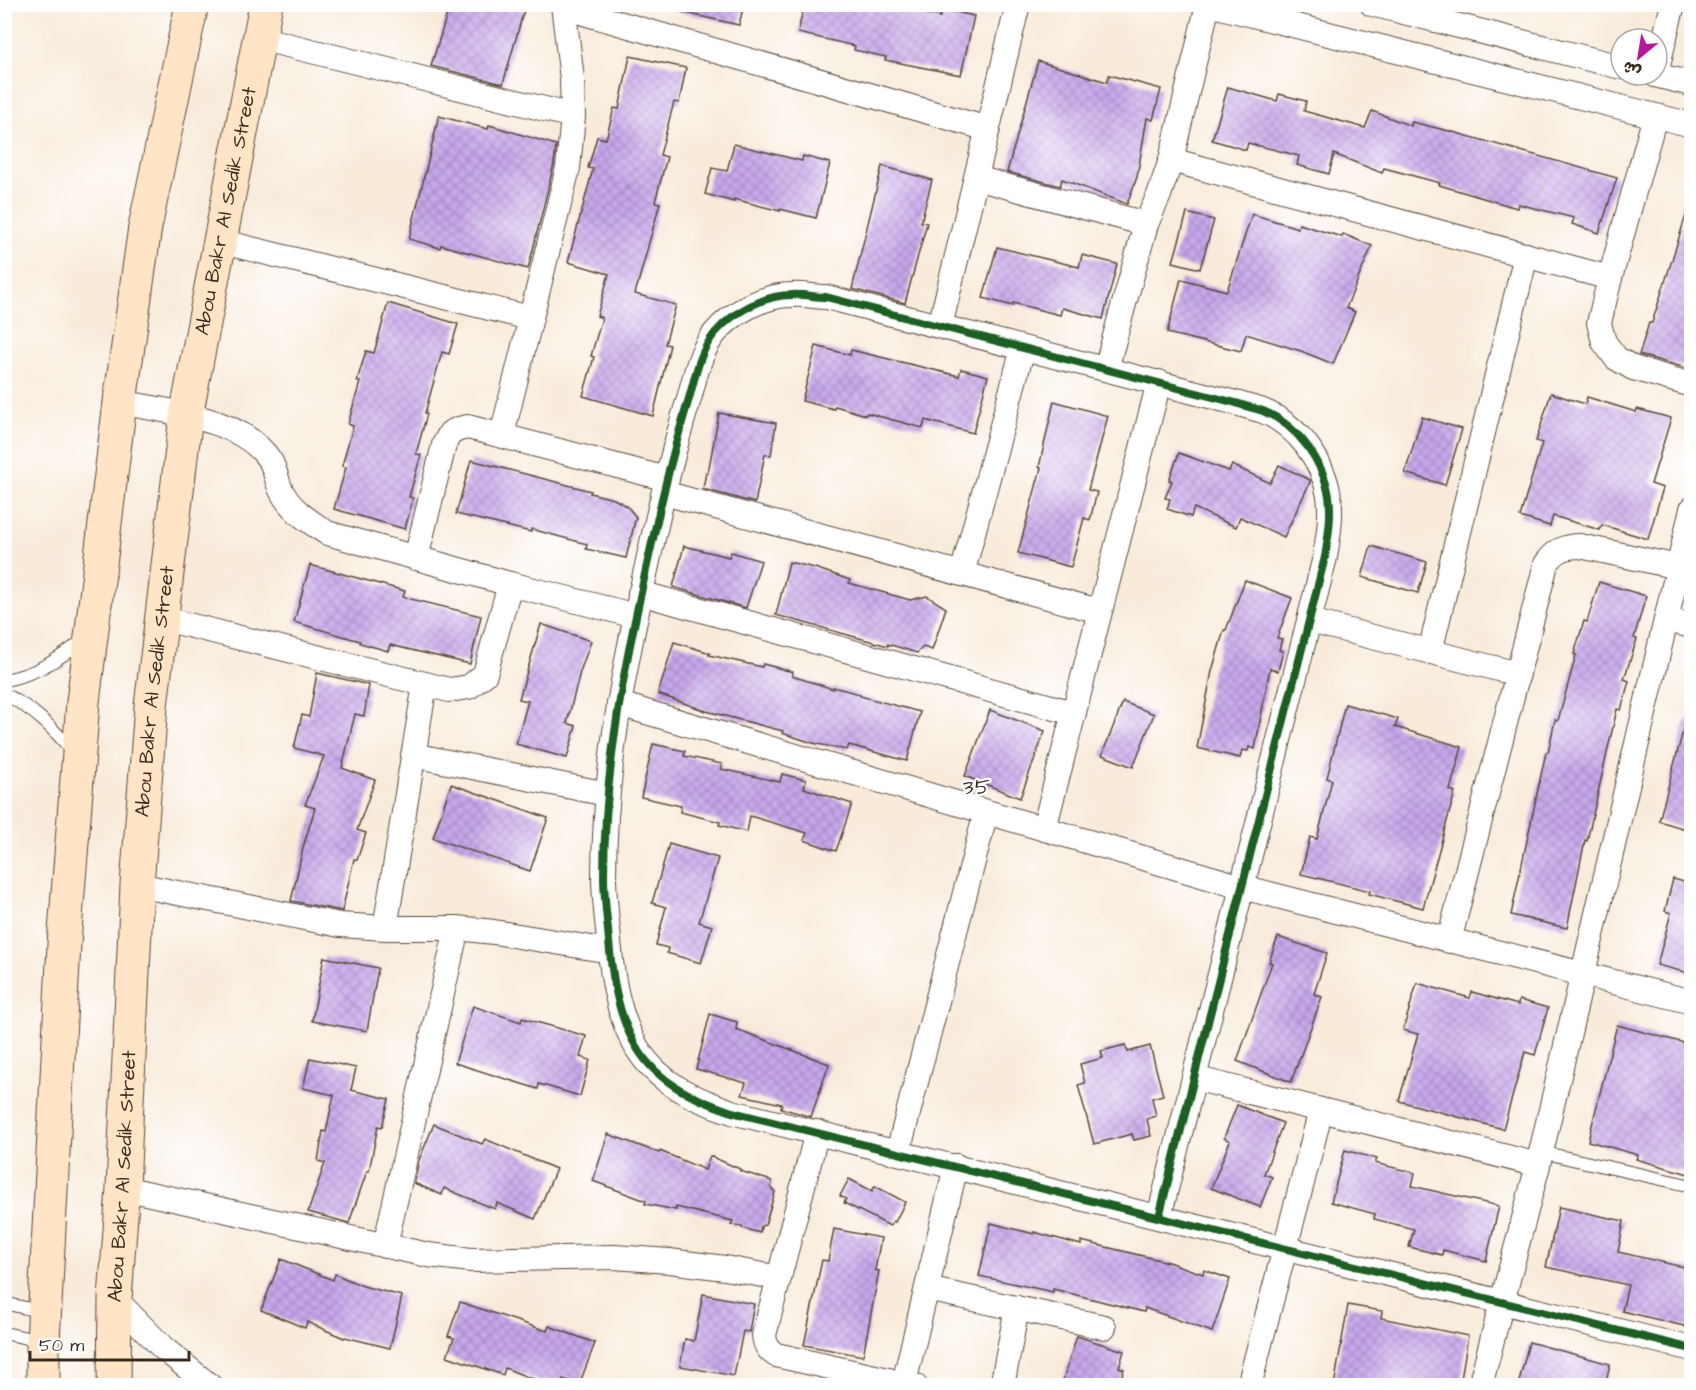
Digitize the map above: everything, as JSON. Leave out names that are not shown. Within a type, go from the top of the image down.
[{"type":"main road","points":[[43,1386],[44,1327],[64,944],[78,759],[91,633],[145,227],[192,4]]},
{"type":"main road","name":"Abou Bakr Al Sedik Street","points":[[114,1386],[115,1299],[123,1188],[137,885],[160,618],[186,416],[266,4]]},
{"type":"street","points":[[940,326],[1018,4]]},
{"type":"street","points":[[1106,369],[1146,224],[1171,160],[1208,4],[1692,125]]},
{"type":"street","points":[[1372,4],[1609,64]]},
{"type":"street","points":[[1667,27],[1673,4]]},
{"type":"street","points":[[501,435],[568,168],[573,116],[571,61],[563,6],[988,129]]},
{"type":"street","points":[[259,38],[573,116]]},
{"type":"street","points":[[1669,78],[1692,84]]},
{"type":"street","points":[[1655,116],[1599,323],[1604,342],[1616,358],[1633,368],[1692,385]]},
{"type":"street","points":[[1171,160],[1610,278]]},
{"type":"street","points":[[976,178],[1146,224]]},
{"type":"street","points":[[219,241],[530,318]]},
{"type":"street","points":[[1430,651],[1526,255]]},
{"type":"street","points":[[1159,1217],[1325,557],[1329,528],[1329,498],[1322,471],[1309,448],[1288,427],[1264,412],[1159,382],[826,297],[791,294],[756,303],[732,316],[714,334],[702,354],[665,486],[638,604],[619,704],[608,794],[604,879],[609,951],[617,995],[626,1023],[637,1048],[654,1070],[675,1087],[702,1102],[732,1112],[1692,1349]]},
{"type":"street","points":[[962,574],[1023,348]]},
{"type":"street","points":[[1044,828],[1159,382]]},
{"type":"street","points":[[120,402],[219,422],[248,438],[271,462],[281,491],[301,516],[327,533],[510,584],[638,604],[1073,713]]},
{"type":"street","points":[[416,558],[444,445],[450,433],[468,428],[501,435],[962,574],[1100,611]]},
{"type":"street","points":[[1480,1386],[1540,1159],[1692,509]]},
{"type":"street","points":[[1449,941],[1546,564],[1560,550],[1570,546],[1580,546],[1678,567]]},
{"type":"street","points":[[160,618],[449,690],[469,687],[485,674],[510,584]]},
{"type":"street","points":[[1667,620],[1692,626]]},
{"type":"street","points":[[1310,621],[1518,674]]},
{"type":"street","points":[[385,928],[425,684]]},
{"type":"street","points":[[619,704],[1242,887],[1692,1002]]},
{"type":"street","points":[[413,755],[608,794]]},
{"type":"street","points":[[898,1152],[986,812]]},
{"type":"street","points":[[137,885],[340,925],[385,928],[457,928],[609,951]]},
{"type":"street","points":[[385,1246],[457,928]]},
{"type":"street","points":[[1194,1078],[1321,1110],[1540,1159]]},
{"type":"street","points":[[1249,1386],[1321,1110]]},
{"type":"street","points":[[817,1132],[764,1335],[767,1347],[776,1355],[909,1384],[927,1289],[956,1166]]},
{"type":"street","points":[[123,1188],[428,1255],[471,1260],[614,1257],[669,1261],[779,1278]]},
{"type":"street","points":[[927,1289],[1104,1326]]},
{"type":"street","points":[[115,1299],[163,1348],[210,1386]]},
{"type":"street","points":[[1002,1386],[1017,1308]]},
{"type":"lane","points":[[4,680],[41,669],[68,653],[91,633]]},
{"type":"lane","points":[[4,694],[19,701],[52,727],[78,759]]},
{"type":"lane","points":[[1540,1159],[1692,1186]]},
{"type":"lane","points":[[4,1303],[44,1327]]},
{"type":"lane","points":[[4,1333],[44,1327]]},
{"type":"building","points":[[450,4],[503,4],[524,10],[503,84],[431,66]]},
{"type":"building","points":[[682,4],[744,4],[739,25],[681,12]]},
{"type":"building","points":[[804,4],[887,4],[940,17],[942,9],[974,16],[961,75],[885,60],[886,57],[854,50],[855,46],[798,33]]},
{"type":"building","points":[[630,56],[686,68],[679,103],[674,102],[660,155],[667,157],[655,202],[660,203],[635,294],[676,305],[665,344],[670,345],[653,416],[583,396],[602,318],[597,316],[609,274],[568,262],[593,169],[588,168],[597,137],[606,139],[614,108],[619,109]]},
{"type":"building","points":[[1038,61],[1107,82],[1109,75],[1161,89],[1153,120],[1147,118],[1137,177],[1127,204],[1062,179],[1060,186],[1007,172]]},
{"type":"building","points":[[1228,87],[1277,101],[1279,94],[1306,101],[1304,111],[1365,128],[1372,111],[1411,126],[1412,122],[1453,132],[1617,178],[1599,233],[1572,224],[1574,218],[1518,204],[1517,208],[1384,168],[1382,173],[1334,154],[1329,174],[1297,165],[1299,156],[1248,143],[1246,150],[1212,140]]},
{"type":"building","points":[[439,116],[488,129],[489,125],[556,145],[554,164],[528,269],[441,245],[440,248],[409,239]]},
{"type":"building","points":[[734,144],[802,161],[803,156],[830,163],[816,218],[705,194],[712,168],[727,171]]},
{"type":"building","points":[[882,166],[932,180],[921,222],[927,223],[905,303],[852,289]]},
{"type":"building","points":[[1688,209],[1692,209],[1692,351],[1686,368],[1639,355],[1649,323],[1652,323]]},
{"type":"building","points":[[1187,213],[1214,220],[1200,269],[1173,262]]},
{"type":"building","points":[[1252,214],[1298,228],[1299,224],[1342,237],[1343,234],[1372,246],[1346,308],[1355,312],[1333,364],[1301,351],[1246,334],[1241,351],[1167,333],[1181,279],[1227,291]]},
{"type":"building","points":[[997,247],[1079,267],[1082,255],[1117,264],[1103,319],[1062,308],[1060,315],[983,298]]},
{"type":"building","points":[[388,303],[458,324],[449,354],[442,352],[425,413],[427,414],[416,454],[421,455],[409,497],[413,498],[405,529],[334,509],[346,467],[342,466],[353,426],[348,424],[360,382],[357,381],[366,351],[374,353]]},
{"type":"building","points":[[816,346],[850,355],[851,350],[959,376],[961,369],[988,376],[973,433],[925,420],[923,428],[867,413],[866,415],[835,406],[834,409],[802,401]]},
{"type":"building","points":[[1551,393],[1585,404],[1587,397],[1636,412],[1637,409],[1671,418],[1651,484],[1663,488],[1648,539],[1602,525],[1600,530],[1553,516],[1550,526],[1520,517],[1542,443],[1536,441]]},
{"type":"building","points":[[1054,401],[1108,416],[1088,490],[1097,492],[1090,520],[1084,518],[1071,567],[1018,553],[1041,468],[1039,467]]},
{"type":"building","points":[[719,413],[776,423],[771,455],[765,454],[755,503],[703,489]]},
{"type":"building","points":[[1422,417],[1462,429],[1445,485],[1405,473]]},
{"type":"building","points":[[1179,453],[1229,471],[1232,465],[1270,483],[1279,465],[1310,480],[1284,537],[1240,517],[1236,527],[1194,508],[1191,517],[1167,509],[1170,499],[1165,498]]},
{"type":"building","points":[[471,460],[591,491],[590,493],[614,499],[627,506],[636,517],[626,558],[586,549],[587,544],[531,529],[531,532],[456,514]]},
{"type":"building","points":[[684,546],[729,557],[731,552],[761,561],[746,608],[673,587]]},
{"type":"building","points":[[1371,546],[1427,562],[1418,593],[1362,577]]},
{"type":"building","points":[[789,562],[815,568],[850,580],[849,583],[910,600],[927,596],[946,608],[932,650],[923,647],[917,653],[776,615]]},
{"type":"building","points":[[310,565],[405,591],[403,597],[481,616],[470,664],[390,645],[388,651],[294,622]]},
{"type":"building","points":[[1245,580],[1292,598],[1277,638],[1282,639],[1279,650],[1283,651],[1278,671],[1270,668],[1255,749],[1249,747],[1248,751],[1242,750],[1240,758],[1197,748],[1212,671],[1224,630],[1226,630]]},
{"type":"building","points":[[1599,582],[1646,596],[1634,638],[1637,639],[1624,679],[1629,681],[1621,710],[1617,709],[1587,841],[1585,840],[1567,928],[1511,915],[1546,752],[1548,752],[1555,720],[1558,721],[1584,621],[1587,622]]},
{"type":"building","points":[[541,624],[591,641],[580,672],[567,723],[576,726],[567,758],[516,744],[528,701],[519,699]]},
{"type":"building","points":[[674,642],[710,653],[709,655],[762,667],[763,664],[793,672],[792,676],[833,689],[833,687],[860,694],[860,696],[920,712],[907,761],[849,745],[847,750],[813,743],[782,733],[783,731],[706,711],[658,694]]},
{"type":"building","points":[[317,673],[369,685],[364,716],[355,714],[342,768],[375,780],[357,830],[366,833],[357,860],[354,859],[342,911],[291,901],[315,808],[305,805],[324,756],[294,748],[302,715],[309,717]]},
{"type":"building","points":[[1123,702],[1154,714],[1133,767],[1102,755]]},
{"type":"building","points":[[1345,704],[1398,719],[1395,727],[1462,747],[1450,790],[1455,792],[1423,908],[1369,894],[1370,891],[1301,874],[1310,837],[1317,839],[1332,780],[1327,778]]},
{"type":"building","points":[[990,710],[1045,731],[1020,798],[965,776]]},
{"type":"building","points":[[1686,720],[1692,721],[1692,831],[1659,821]]},
{"type":"building","points":[[653,744],[685,751],[684,756],[722,764],[721,769],[780,782],[782,774],[806,780],[804,788],[852,804],[836,851],[804,840],[807,833],[750,816],[747,832],[719,825],[720,822],[680,812],[681,806],[641,797]]},
{"type":"building","points":[[451,784],[548,818],[530,871],[433,838]]},
{"type":"building","points":[[669,844],[718,858],[699,922],[712,926],[701,963],[667,953],[668,948],[656,945],[666,907],[652,903]]},
{"type":"building","points":[[1673,879],[1692,884],[1692,974],[1657,965],[1671,913],[1665,911]]},
{"type":"building","points":[[1278,937],[1327,953],[1314,994],[1322,997],[1291,1082],[1237,1061],[1272,963],[1269,962]]},
{"type":"building","points":[[324,957],[378,968],[367,1031],[312,1021]]},
{"type":"building","points":[[1417,983],[1470,998],[1472,992],[1518,1005],[1519,1000],[1548,1008],[1535,1055],[1525,1052],[1503,1129],[1399,1101],[1418,1034],[1403,1030]]},
{"type":"building","points":[[473,1006],[521,1022],[522,1018],[586,1036],[580,1057],[590,1060],[580,1096],[539,1084],[538,1089],[455,1063]]},
{"type":"building","points":[[710,1014],[737,1022],[736,1029],[829,1064],[811,1117],[781,1108],[782,1104],[742,1095],[746,1083],[696,1069]]},
{"type":"building","points":[[1617,1025],[1692,1045],[1692,1175],[1636,1159],[1638,1155],[1588,1141]]},
{"type":"building","points":[[1125,1045],[1128,1052],[1150,1046],[1163,1095],[1152,1098],[1156,1116],[1147,1119],[1151,1136],[1134,1140],[1132,1134],[1094,1144],[1078,1085],[1085,1083],[1080,1064],[1103,1058],[1101,1051]]},
{"type":"building","points":[[310,1058],[356,1068],[351,1090],[389,1099],[382,1127],[378,1126],[369,1171],[367,1171],[349,1223],[308,1212],[325,1163],[318,1161],[323,1131],[326,1132],[334,1095],[303,1088]]},
{"type":"building","points":[[1237,1105],[1283,1123],[1264,1174],[1272,1177],[1260,1207],[1211,1188],[1230,1141],[1224,1138]]},
{"type":"building","points":[[434,1124],[482,1144],[485,1139],[556,1169],[535,1219],[497,1203],[495,1209],[444,1188],[442,1195],[414,1183],[419,1160]]},
{"type":"building","points":[[608,1134],[659,1153],[660,1151],[705,1170],[710,1156],[740,1171],[772,1181],[771,1188],[775,1192],[765,1225],[761,1226],[760,1233],[742,1228],[742,1226],[731,1225],[733,1221],[676,1207],[676,1210],[645,1204],[646,1201],[593,1181]]},
{"type":"building","points":[[1345,1150],[1377,1159],[1375,1163],[1415,1173],[1412,1186],[1499,1206],[1486,1261],[1443,1250],[1442,1255],[1409,1247],[1414,1229],[1374,1219],[1375,1214],[1331,1202]]},
{"type":"building","points":[[849,1179],[872,1191],[875,1186],[905,1202],[895,1222],[893,1221],[890,1226],[844,1203],[846,1199],[840,1196]]},
{"type":"building","points":[[1559,1207],[1624,1221],[1618,1252],[1692,1269],[1692,1328],[1622,1311],[1628,1285],[1546,1267]]},
{"type":"building","points":[[991,1223],[1081,1245],[1081,1241],[1168,1262],[1203,1274],[1204,1270],[1230,1279],[1212,1332],[1145,1308],[1144,1312],[1053,1289],[1053,1292],[979,1276]]},
{"type":"building","points":[[834,1229],[881,1238],[875,1270],[879,1271],[863,1356],[804,1345],[822,1260],[828,1261]]},
{"type":"building","points":[[281,1259],[333,1280],[335,1274],[363,1286],[402,1296],[390,1348],[344,1338],[307,1322],[305,1328],[261,1310]]},
{"type":"building","points":[[703,1294],[754,1304],[749,1332],[743,1331],[734,1376],[680,1366],[685,1339],[694,1341]]},
{"type":"building","points":[[460,1302],[547,1331],[549,1326],[595,1343],[579,1385],[563,1379],[560,1386],[550,1386],[505,1368],[503,1375],[447,1356],[454,1338],[448,1336]]},
{"type":"building","points":[[1348,1305],[1382,1311],[1381,1318],[1468,1336],[1460,1386],[1334,1386]]},
{"type":"building","points":[[1077,1336],[1124,1351],[1119,1367],[1124,1369],[1118,1386],[1061,1386]]},
{"type":"building","points":[[1529,1342],[1610,1364],[1605,1386],[1518,1386]]},
{"type":"cycle path","points":[[1159,1217],[1325,557],[1330,504],[1321,470],[1306,445],[1287,425],[1260,410],[826,297],[792,295],[760,301],[722,325],[710,340],[699,362],[672,457],[652,542],[615,732],[605,828],[606,910],[619,1006],[630,1034],[646,1061],[678,1089],[732,1112],[1692,1349]]},
{"type":"district","name":"35","points":[[977,787]]}]
